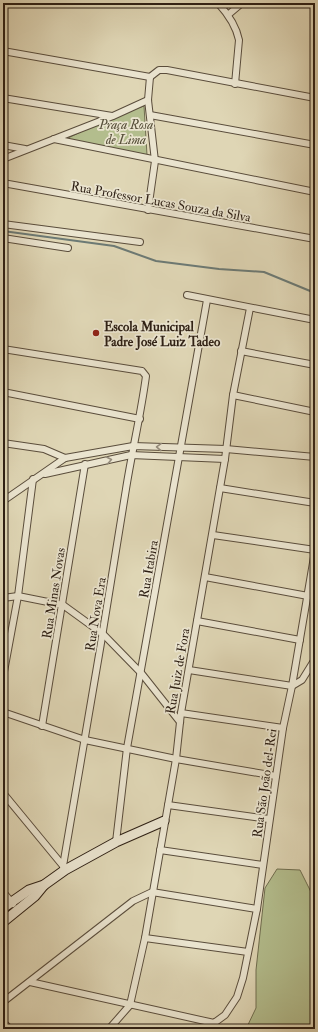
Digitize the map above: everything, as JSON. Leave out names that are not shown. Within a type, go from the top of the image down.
[{"type":"street","points":[[218,3],[229,14],[239,40],[235,84]]},
{"type":"street","points":[[229,14],[242,3]]},
{"type":"street","points":[[3,50],[150,77]]},
{"type":"street","points":[[148,210],[155,161],[148,100],[150,77],[159,70],[167,70],[315,98]]},
{"type":"street","points":[[3,98],[113,116]]},
{"type":"street","points":[[3,159],[113,116],[148,100]]},
{"type":"street","points":[[150,115],[315,145]]},
{"type":"street","points":[[54,140],[315,192]]},
{"type":"street","points":[[3,145],[25,150]]},
{"type":"street","name":"Rua Professor Lucas Souza da Silva","points":[[3,183],[315,239]]},
{"type":"street","points":[[3,224],[140,242]]},
{"type":"street","points":[[3,238],[68,248]]},
{"type":"street","points":[[187,295],[315,320]]},
{"type":"street","name":"Rua Itabira","points":[[116,842],[127,748],[142,674],[178,456],[207,300]]},
{"type":"street","name":"Rua Juiz de Fora","points":[[109,1029],[130,1005],[145,938],[164,821],[176,759],[181,713],[213,534],[233,395],[250,308]]},
{"type":"street","name":"Rua Nova Era","points":[[3,349],[142,370],[146,376],[140,419],[131,455],[64,868]]},
{"type":"street","points":[[241,351],[315,365]]},
{"type":"street","points":[[3,392],[140,419]]},
{"type":"street","points":[[233,395],[315,412]]},
{"type":"street","points":[[3,443],[44,449],[64,458]]},
{"type":"street","points":[[4,499],[44,474],[64,458],[133,446],[226,449],[315,457]]},
{"type":"street","points":[[44,474],[131,455],[225,458]]},
{"type":"street","name":"Rua Minas Novas","points":[[42,726],[85,464]]},
{"type":"street","points":[[3,677],[18,596],[33,480]]},
{"type":"street","points":[[220,488],[315,503]]},
{"type":"street","points":[[213,534],[315,551]]},
{"type":"street","name":"Rua São João del-Rei","points":[[130,1005],[207,1023],[214,1023],[224,1015],[237,997],[248,952],[256,909],[283,728],[292,686],[315,551]]},
{"type":"street","points":[[205,577],[308,596]]},
{"type":"street","points":[[3,598],[18,596],[63,605],[103,634],[142,674],[180,722]]},
{"type":"street","points":[[197,621],[300,640]]},
{"type":"street","points":[[189,670],[292,686],[302,680],[315,659]]},
{"type":"street","points":[[3,712],[85,740],[176,759],[276,776]]},
{"type":"street","points":[[181,713],[283,728]]},
{"type":"street","points":[[3,793],[64,868]]},
{"type":"street","points":[[168,805],[269,820]]},
{"type":"street","points":[[3,922],[35,896],[44,885],[64,868],[116,842],[164,821]]},
{"type":"street","points":[[160,850],[263,865]]},
{"type":"street","points":[[3,908],[11,901],[44,885]]},
{"type":"street","points":[[3,892],[18,910]]},
{"type":"street","points":[[3,1002],[133,901],[152,892],[256,909]]},
{"type":"street","points":[[145,938],[248,952]]},
{"type":"street","points":[[30,982],[130,1005]]},
{"type":"street","points":[[3,1022],[10,1029]]},
{"type":"green space","name":"Praça Rosa de Lima","points":[[144,106],[147,155],[66,139],[113,116]]},
{"type":"green space","points":[[277,869],[300,870],[315,900],[315,1029],[246,1029],[256,1008],[256,970],[265,888]]},
{"type":"waterway","points":[[3,231],[114,246],[156,261],[219,269],[264,272],[315,293]]},
{"type":"place","name":"Escola Municipal Padre José Luiz Tadeo","points":[[96,333]]}]
